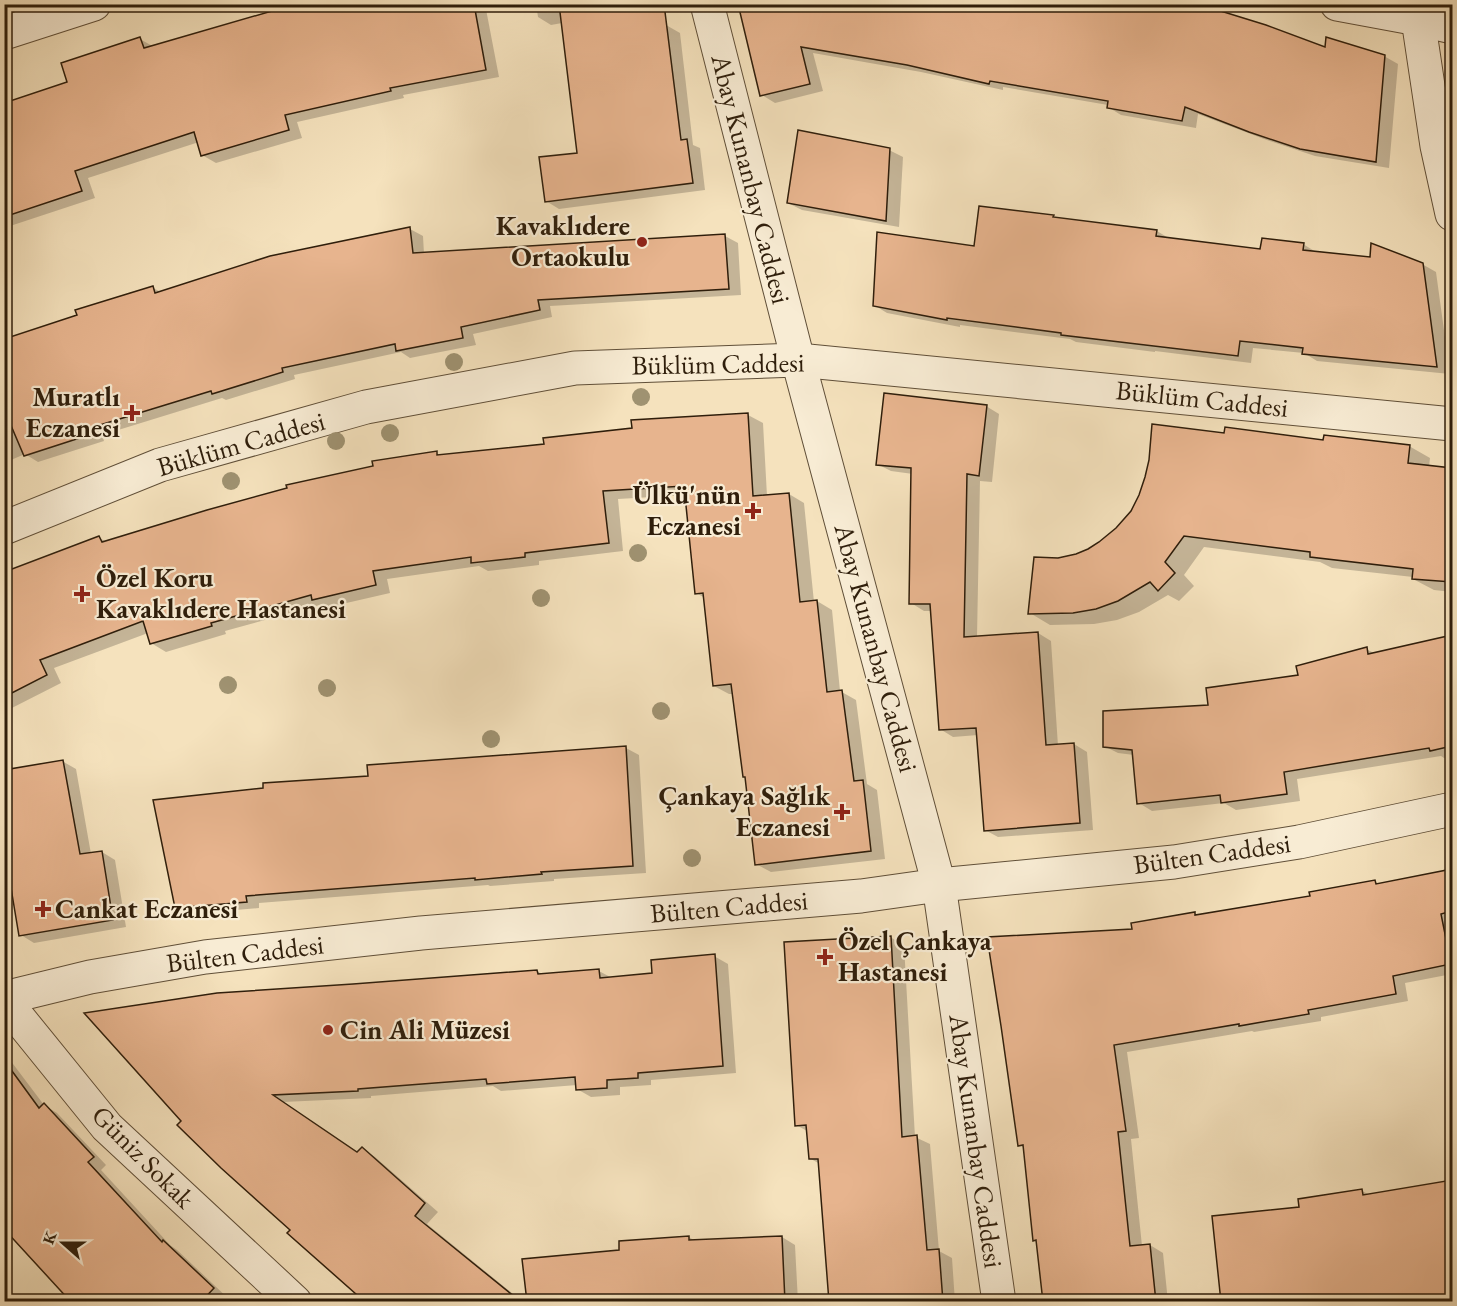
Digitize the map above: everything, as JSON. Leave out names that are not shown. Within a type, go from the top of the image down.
[{"type":"street","points":[[4,33],[94,4]]},
{"type":"street","name":"Abay Kunanbay Caddesi","points":[[707,4],[798,360],[939,885],[999,1302]]},
{"type":"street","points":[[1337,4],[1418,12],[1452,27]]},
{"type":"street","points":[[1418,12],[1437,146],[1452,213]]},
{"type":"street","name":"Büklüm Caddesi","points":[[4,528],[160,465],[366,407],[575,368],[798,360],[1452,424]]},
{"type":"street","name":"Bülten Caddesi","points":[[4,999],[90,977],[205,957],[421,933],[861,896],[939,885],[1185,860],[1299,842],[1452,809]]},
{"type":"street","name":"Güniz Sokak","points":[[4,999],[106,1126],[295,1302]]},
{"type":"building","points":[[296,4],[474,4],[486,70],[390,88],[391,91],[285,115],[289,130],[201,156],[194,132],[75,171],[82,191],[4,217],[4,103],[67,82],[61,63],[140,37],[144,48]]},
{"type":"building","points":[[559,4],[664,4],[681,140],[687,139],[693,183],[545,202],[539,157],[577,153]]},
{"type":"building","points":[[738,4],[1198,4],[1266,25],[1325,47],[1326,37],[1385,55],[1376,162],[1300,149],[1185,107],[1182,121],[1107,108],[1108,101],[990,81],[989,84],[907,65],[801,47],[810,84],[760,96]]},
{"type":"building","points":[[798,130],[890,148],[886,221],[787,203]]},
{"type":"building","points":[[979,206],[1157,230],[1156,236],[1260,249],[1262,238],[1304,243],[1303,250],[1370,257],[1371,243],[1423,263],[1437,367],[1302,354],[1303,348],[1240,341],[1238,356],[1061,335],[1061,333],[947,318],[947,320],[873,306],[877,232],[974,246]]},
{"type":"building","points":[[410,227],[413,253],[725,234],[729,289],[538,300],[540,310],[461,327],[463,338],[396,351],[395,344],[282,368],[283,372],[212,394],[211,391],[90,428],[92,434],[24,456],[4,409],[4,339],[77,315],[75,310],[153,286],[155,293],[270,256]]},
{"type":"building","points":[[884,393],[987,405],[979,476],[967,474],[964,637],[1038,632],[1046,745],[1074,743],[1080,823],[984,831],[976,728],[939,730],[930,604],[909,604],[911,468],[876,465]]},
{"type":"building","points":[[748,413],[753,496],[789,493],[800,602],[817,600],[827,692],[842,690],[854,781],[863,780],[871,851],[755,865],[731,684],[713,686],[703,593],[695,594],[684,486],[603,491],[609,543],[525,553],[525,557],[471,563],[471,557],[373,571],[376,585],[312,600],[311,595],[211,623],[212,626],[150,644],[143,621],[40,660],[47,675],[4,697],[4,572],[99,536],[102,542],[287,488],[286,485],[373,466],[372,461],[437,451],[437,455],[544,444],[543,438],[632,428],[631,420]]},
{"type":"building","points":[[1152,424],[1224,433],[1225,427],[1323,440],[1324,435],[1410,445],[1408,463],[1452,468],[1452,582],[1412,579],[1413,569],[1310,557],[1310,552],[1184,536],[1165,562],[1175,573],[1158,591],[1150,582],[1118,601],[1096,609],[1073,613],[1028,614],[1034,557],[1058,558],[1088,549],[1116,528],[1131,511],[1145,477]]},
{"type":"building","points":[[1452,635],[1452,746],[1284,772],[1287,794],[1221,803],[1220,795],[1137,804],[1132,750],[1103,747],[1103,711],[1208,705],[1206,688],[1298,675],[1296,666],[1367,647],[1368,654]]},
{"type":"building","points":[[626,746],[633,866],[246,896],[247,902],[175,908],[153,800],[263,788],[263,783],[368,776],[367,765]]},
{"type":"building","points":[[63,760],[80,854],[102,851],[113,920],[19,936],[4,846],[4,770]]},
{"type":"building","points":[[1452,869],[1452,911],[1441,914],[1451,964],[1393,976],[1396,994],[1308,1010],[1309,1014],[1114,1045],[1126,1131],[1118,1132],[1130,1246],[1150,1244],[1156,1302],[1043,1302],[1036,1240],[1033,1241],[1023,1145],[1018,1146],[987,937],[1132,929],[1131,923],[1310,896],[1309,892],[1375,880],[1376,884]]},
{"type":"building","points":[[891,936],[902,1137],[917,1135],[927,1250],[939,1249],[943,1302],[829,1302],[818,1159],[809,1159],[806,1125],[795,1126],[784,942]]},
{"type":"building","points":[[715,954],[723,1066],[638,1073],[638,1078],[607,1080],[607,1088],[576,1090],[575,1077],[487,1084],[486,1079],[358,1089],[358,1091],[273,1095],[357,1152],[362,1147],[425,1203],[415,1216],[521,1302],[365,1302],[287,1233],[290,1230],[177,1125],[181,1121],[84,1013],[217,993],[537,970],[538,974],[599,969],[600,978],[652,973],[651,960]]},
{"type":"building","points":[[4,1060],[39,1108],[44,1103],[94,1157],[88,1162],[162,1242],[163,1240],[214,1288],[201,1302],[71,1302],[4,1229]]},
{"type":"building","points":[[1446,1181],[1452,1219],[1452,1294],[1411,1302],[1221,1302],[1212,1216],[1299,1207],[1298,1199],[1362,1189],[1363,1195]]},
{"type":"building","points":[[689,1236],[689,1240],[782,1236],[785,1302],[527,1302],[522,1259],[619,1250],[619,1241]]},
{"type":"place","name":"Kavaklıdere Ortaokulu","points":[[642,242]]},
{"type":"place","name":"Muratlı Eczanesi","points":[[132,413]]},
{"type":"place","name":"Ülkü'nün Eczanesi","points":[[753,511]]},
{"type":"place","name":"Özel Koru Kavaklıdere Hastanesi","points":[[82,594]]},
{"type":"place","name":"Çankaya Sağlık Eczanesi","points":[[842,812]]},
{"type":"place","name":"Cankat Eczanesi","points":[[43,909]]},
{"type":"place","name":"Özel Çankaya Hastanesi","points":[[825,957]]},
{"type":"place","name":"Cin Ali Müzesi","points":[[328,1030]]}]
